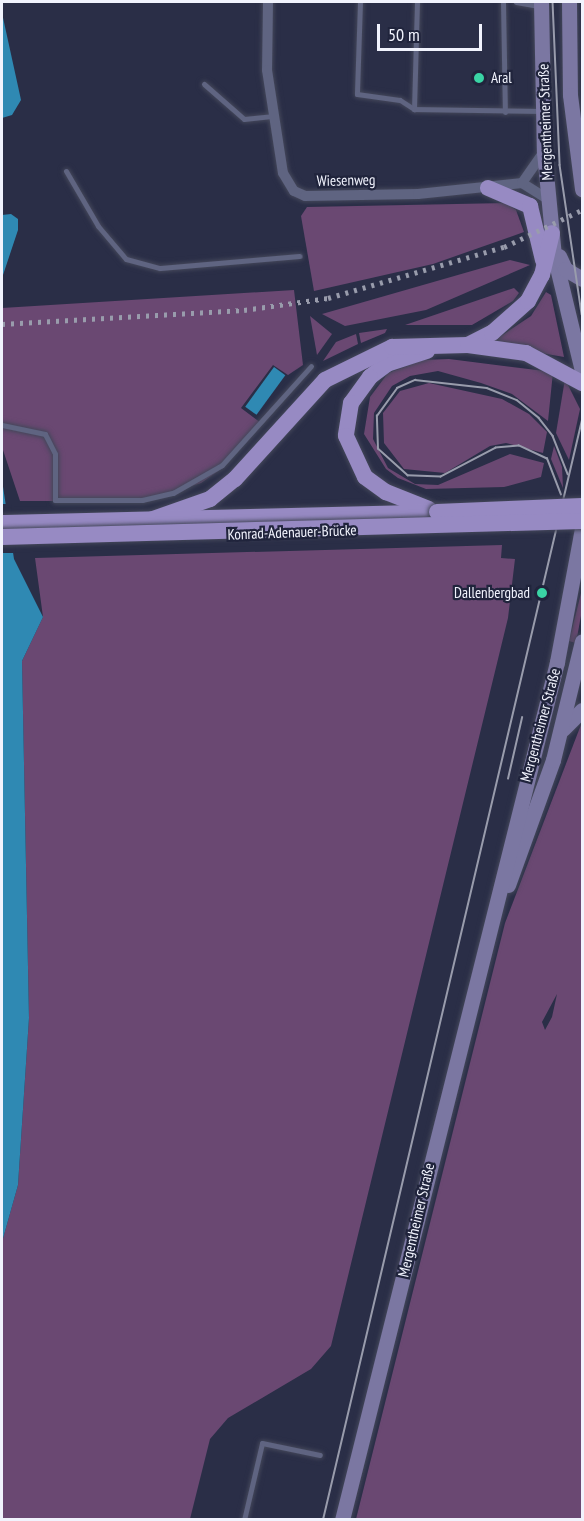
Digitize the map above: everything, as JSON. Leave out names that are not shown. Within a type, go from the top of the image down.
[{"type":"main road","name":"Mergentheimer Straße","points":[[570,2],[570,95],[582,189]]},
{"type":"main road","name":"Mergentheimer Straße","points":[[541,4],[544,152],[552,233],[582,371]]},
{"type":"main road","points":[[488,188],[530,206],[543,261]]},
{"type":"main road","name":"Mergentheimer Straße","points":[[549,203],[560,261],[582,279]]},
{"type":"main road","points":[[468,345],[492,333],[528,301],[552,233]]},
{"type":"main road","points":[[150,520],[191,509],[226,487],[312,391],[343,368],[392,347],[468,345],[526,353],[582,383]]},
{"type":"main road","points":[[437,512],[386,492],[355,463],[346,424],[365,382],[387,364],[448,346]]},
{"type":"main road","points":[[2,523],[582,506]]},
{"type":"main road","name":"Konrad-Adenauer-Brücke","points":[[2,537],[582,521]]},
{"type":"main road","name":"Mergentheimer Straße","points":[[342,1520],[555,669],[582,528]]},
{"type":"main road","name":"Mergentheimer Straße","points":[[493,921],[579,676],[582,641]]},
{"type":"main road","points":[[555,669],[579,676]]},
{"type":"main road","points":[[561,731],[582,710]]},
{"type":"street","name":"Wiesenweg","points":[[268,2],[267,70],[283,173],[297,194],[488,188],[522,183]]},
{"type":"street","points":[[544,152],[522,183],[549,203]]},
{"type":"lane","points":[[360,2],[354,86],[364,98],[400,100],[414,109],[543,111]]},
{"type":"lane","points":[[414,109],[417,2]]},
{"type":"lane","points":[[503,2],[505,111]]},
{"type":"lane","points":[[516,2],[541,4]]},
{"type":"lane","points":[[204,84],[244,119],[274,116]]},
{"type":"lane","points":[[66,171],[98,226],[126,259],[160,268],[299,256]]},
{"type":"lane","points":[[2,425],[45,434],[55,454],[55,500],[142,500],[173,492],[222,465],[311,366]]},
{"type":"lane","points":[[244,1520],[262,1443],[320,1455]]},
{"type":"shaded area","points":[[506,203],[516,210],[524,232],[433,264],[314,291],[301,216],[307,207]]},
{"type":"shaded area","points":[[510,260],[530,265],[426,310],[345,326],[322,314]]},
{"type":"shaded area","points":[[514,288],[519,293],[513,301],[472,325],[405,325]]},
{"type":"shaded area","points":[[294,290],[303,365],[288,375],[273,365],[241,408],[261,423],[224,467],[201,483],[144,501],[20,501],[2,447],[2,308]]},
{"type":"shaded area","points":[[546,292],[551,295],[564,357],[489,344],[531,316]]},
{"type":"shaded area","points":[[310,316],[332,334],[317,355]]},
{"type":"shaded area","points":[[387,329],[385,333],[361,343],[359,333]]},
{"type":"shaded area","points":[[356,334],[358,344],[323,361],[336,342]]},
{"type":"shaded area","points":[[449,359],[553,372],[548,421],[512,394],[481,383],[438,371],[410,376],[392,386],[374,413],[373,439],[388,468],[415,484],[438,485],[510,454],[544,463],[541,477],[504,487],[426,489],[398,478],[386,469],[364,434],[370,397],[388,373],[423,360]]},
{"type":"shaded area","points":[[565,379],[580,409],[569,460],[556,433]]},
{"type":"shaded area","points":[[429,383],[502,399],[529,414],[547,432],[543,453],[506,443],[490,446],[445,473],[404,469],[384,443],[383,413],[400,391]]},
{"type":"shaded area","points":[[554,446],[562,467],[563,488],[551,459]]},
{"type":"shaded area","points":[[502,545],[501,558],[515,559],[508,618],[331,1346],[311,1369],[228,1418],[210,1439],[190,1519],[2,1520],[2,1242],[18,1185],[29,1018],[22,661],[43,617],[35,558]]},
{"type":"shaded area","points":[[582,589],[582,610],[576,643],[569,641]]},
{"type":"shaded area","points":[[582,722],[582,1519],[356,1519],[505,923]],"holes":[[[557,994],[552,1017],[545,1030],[542,1022]]]},
{"type":"water","points":[[2,13],[21,100],[12,115],[2,118]]},
{"type":"water","points":[[11,214],[18,219],[18,230],[2,278],[2,215]]},
{"type":"water","points":[[274,367],[285,375],[257,415],[245,407]]},
{"type":"water","points":[[2,480],[14,559],[43,617],[22,661],[29,1018],[18,1185],[2,1242]]},
{"type":"pier","points":[[2,504],[11,504],[16,553],[2,553]]},
{"type":"tram line","points":[[553,2],[560,165],[582,314]]},
{"type":"tram line","points":[[561,495],[547,459],[519,446],[496,448],[441,477],[408,476],[378,449],[377,416],[397,388],[415,380],[487,388],[517,400],[539,418],[553,436],[568,474]]},
{"type":"tram line","points":[[323,1520],[582,420]]},
{"type":"tram line","points":[[508,779],[522,718]]},
{"type":"railway","points":[[2,324],[244,310],[328,298],[504,247],[582,210]]},
{"type":"place","name":"Aral","points":[[479,78]]},
{"type":"place","name":"Dallenbergbad","points":[[542,593]]}]
